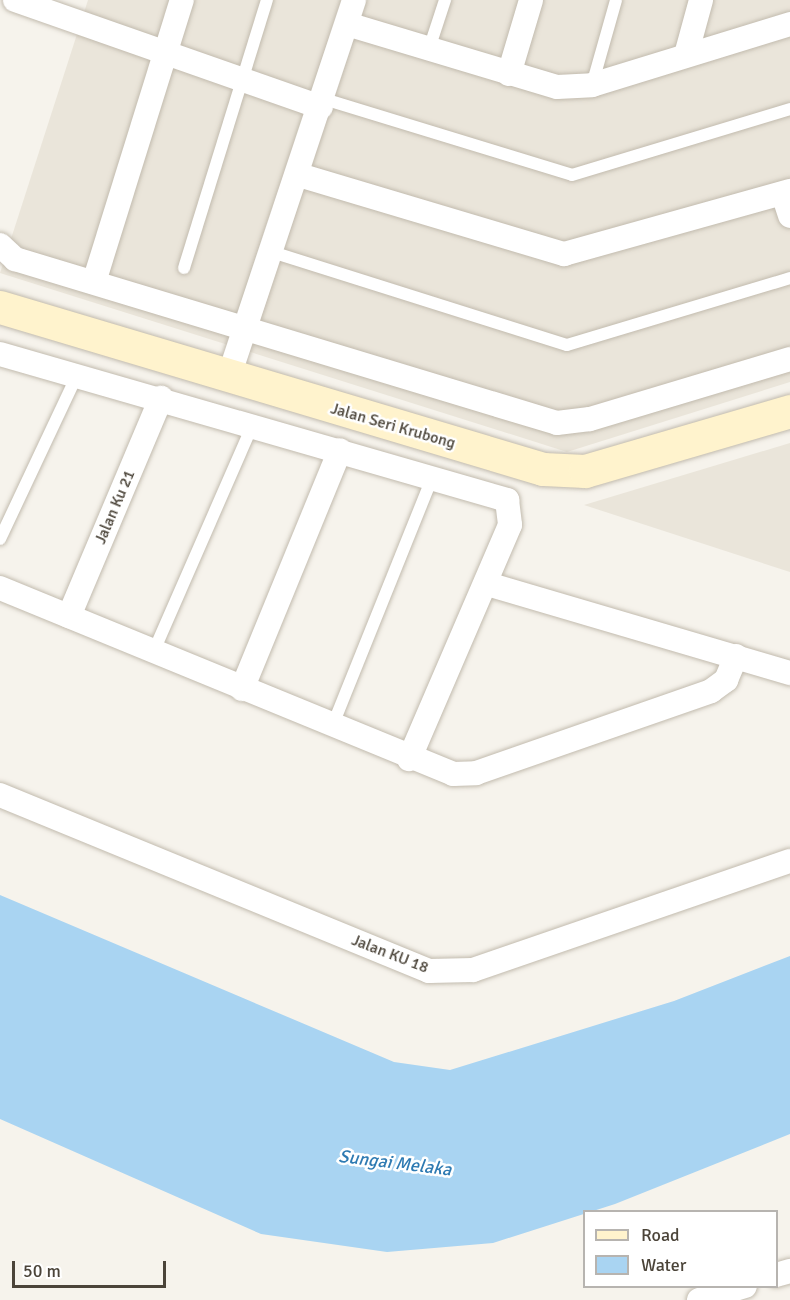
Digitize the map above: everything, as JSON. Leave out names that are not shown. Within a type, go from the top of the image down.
[{"type":"street","points":[[15,0],[164,56],[240,81],[322,103]]},
{"type":"street","points":[[94,282],[182,0]]},
{"type":"street","points":[[228,379],[299,176],[354,0]]},
{"type":"street","points":[[509,74],[531,0]]},
{"type":"street","points":[[686,55],[701,0]]},
{"type":"street","points":[[346,24],[557,87],[592,85],[790,24]]},
{"type":"street","points":[[299,176],[564,254],[788,200]]},
{"type":"street","points":[[0,245],[15,259],[557,423],[590,419],[790,358]]},
{"type":"street","name":"Jalan Seri Krubong","points":[[4,315],[543,469],[585,471],[790,411]]},
{"type":"street","points":[[0,354],[253,424],[507,500],[510,525],[487,584],[409,759]]},
{"type":"street","name":"Jalan Ku 21","points":[[69,616],[161,398]]},
{"type":"street","points":[[242,689],[340,450]]},
{"type":"street","points":[[487,584],[790,673]]},
{"type":"street","points":[[0,588],[409,759],[453,774],[476,773],[711,691],[726,680],[736,656]]},
{"type":"street","name":"Jalan KU 18","points":[[0,795],[429,971],[473,970],[790,861]]},
{"type":"street","points":[[699,1300],[742,1292]]},
{"type":"lane","points":[[184,268],[240,81],[267,0]]},
{"type":"lane","points":[[429,49],[445,0]]},
{"type":"lane","points":[[592,85],[616,0]]},
{"type":"lane","points":[[322,103],[572,176],[790,109]]},
{"type":"lane","points":[[272,252],[573,346],[790,278]]},
{"type":"lane","points":[[0,539],[76,375]]},
{"type":"lane","points":[[153,653],[253,424]]},
{"type":"lane","points":[[332,727],[433,476]]},
{"type":"shaded area","points":[[88,0],[790,0],[790,382],[567,452],[0,273]]},
{"type":"shaded area","points":[[790,443],[790,572],[584,505]]},
{"type":"water","name":"Sungai Melaka","points":[[0,895],[394,1062],[450,1070],[674,1001],[790,956],[790,1134],[615,1204],[596,1210],[583,1210],[583,1214],[493,1243],[387,1252],[261,1234],[0,1119]]}]
